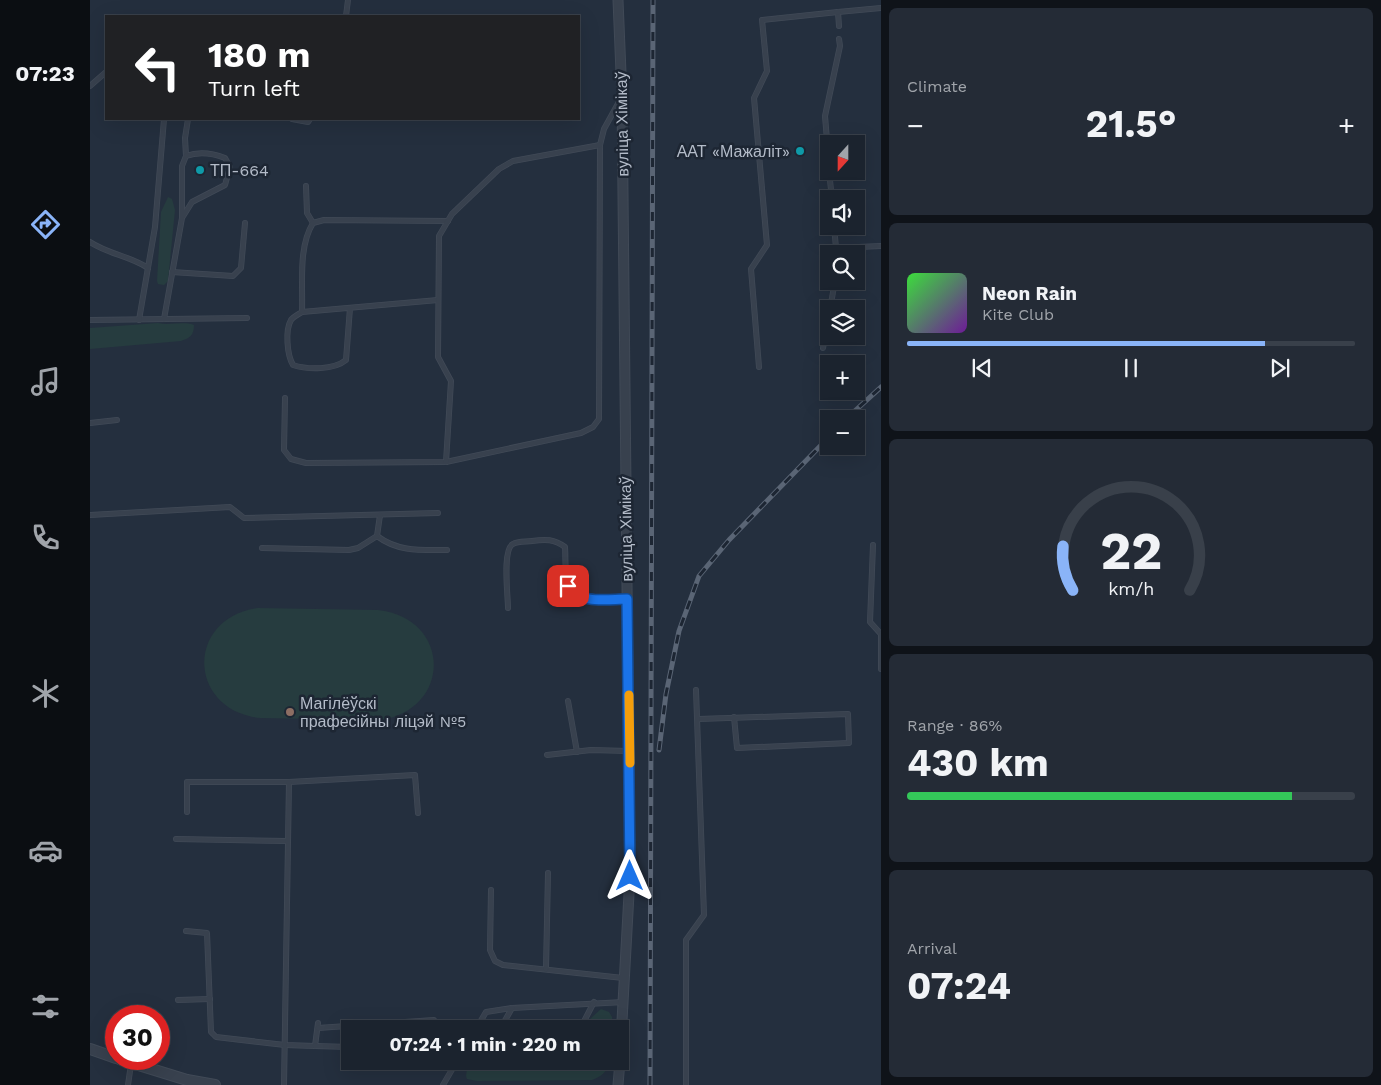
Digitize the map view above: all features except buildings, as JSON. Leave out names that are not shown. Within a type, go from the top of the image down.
[{"type":"street","name":"вуліца Хімікаў","points":[[618,0],[622,97],[630,751],[630,876],[623,978],[623,1020]]},
{"type":"street","points":[[90,1049],[105,1054]]},
{"type":"street","points":[[154,1070],[187,1080],[215,1085]]},
{"type":"street","points":[[618,1085],[619,1070]]},
{"type":"lane","points":[[346,15],[348,0]]},
{"type":"lane","points":[[759,367],[751,269],[767,245],[754,98],[767,71],[762,20],[881,8]]},
{"type":"lane","points":[[838,12],[839,26]]},
{"type":"lane","points":[[827,135],[825,116],[840,46],[839,38]]},
{"type":"lane","points":[[90,86],[105,73]]},
{"type":"lane","points":[[285,398],[284,450],[292,459],[306,463],[446,462],[580,433],[593,427],[599,419],[600,145],[604,129],[622,97]]},
{"type":"lane","points":[[139,320],[155,227],[164,120]]},
{"type":"lane","points":[[164,319],[182,218],[182,166],[186,156],[185,138],[188,120]]},
{"type":"lane","points":[[295,120],[303,123],[309,120]]},
{"type":"lane","points":[[446,462],[451,380],[438,357],[439,236],[448,221],[499,168],[513,161],[600,145]]},
{"type":"lane","points":[[182,218],[192,202],[225,185],[230,167],[225,158],[214,154],[195,153],[186,156]]},
{"type":"lane","points":[[306,186],[306,214],[313,223]]},
{"type":"lane","points":[[302,312],[304,247],[306,234],[313,223],[324,220],[448,221]]},
{"type":"lane","points":[[172,272],[233,276],[238,273],[241,268],[245,223]]},
{"type":"lane","points":[[90,242],[98,248],[134,259],[148,268]]},
{"type":"lane","points":[[865,248],[881,246]]},
{"type":"lane","points":[[350,308],[349,349],[346,360],[339,366],[301,368],[293,365],[289,358],[289,328],[292,319],[302,312],[438,300]]},
{"type":"lane","points":[[90,320],[247,318]]},
{"type":"lane","points":[[90,423],[117,420]]},
{"type":"lane","points":[[90,516],[230,507],[244,518],[438,514]]},
{"type":"lane","points":[[262,548],[349,550],[358,548],[377,536],[380,515]]},
{"type":"lane","points":[[377,536],[390,546],[424,550],[447,550]]},
{"type":"lane","points":[[508,608],[508,548],[514,543],[547,539],[558,541],[565,547],[568,586],[573,594],[580,598],[627,599]]},
{"type":"lane","points":[[873,545],[870,622],[880,633],[881,669]]},
{"type":"lane","points":[[686,1085],[686,940],[704,914],[699,719],[696,690]]},
{"type":"lane","points":[[568,701],[577,752]]},
{"type":"lane","points":[[699,719],[734,717],[848,714],[849,743],[737,748],[734,717]]},
{"type":"lane","points":[[547,755],[577,752],[630,751]]},
{"type":"lane","points":[[187,812],[187,782],[289,782],[415,775],[418,813]]},
{"type":"lane","points":[[284,1085],[289,782]]},
{"type":"lane","points":[[187,833],[187,839]]},
{"type":"lane","points":[[176,839],[287,841]]},
{"type":"lane","points":[[546,969],[548,873]]},
{"type":"lane","points":[[491,890],[490,950],[495,961],[503,965],[623,978]]},
{"type":"lane","points":[[186,931],[207,933],[211,1032],[216,1037],[285,1045],[341,1047]]},
{"type":"lane","points":[[178,1000],[210,999]]},
{"type":"lane","points":[[585,1020],[594,1002]]},
{"type":"lane","points":[[481,1020],[486,1012],[512,1008],[594,1002],[624,1002]]},
{"type":"lane","points":[[505,1020],[512,1008]]},
{"type":"lane","points":[[315,1046],[318,1026],[341,1025]]},
{"type":"lane","points":[[128,1085],[130,1070]]},
{"type":"lane","points":[[443,1085],[452,1070]]},
{"type":"green space","points":[[168,197],[172,199],[175,210],[168,281],[164,285],[158,284],[157,281],[161,212]]},
{"type":"green space","points":[[158,323],[190,324],[194,325],[194,328],[191,336],[181,341],[90,349],[90,328]]},
{"type":"green space","points":[[258,608],[378,610],[402,617],[419,629],[430,645],[434,664],[431,682],[421,699],[404,712],[380,720],[260,718],[236,711],[219,699],[208,682],[204,664],[207,645],[217,628],[234,615]]},
{"type":"green space","points":[[601,1009],[609,1012],[612,1017],[612,1020],[590,1019]]},
{"type":"green space","points":[[467,1070],[606,1070],[599,1077],[592,1080],[477,1081],[467,1079]]},
{"type":"railway","points":[[650,1085],[653,0]]},
{"type":"railway","points":[[856,410],[881,387]]},
{"type":"railway","points":[[659,750],[666,694],[679,631],[699,576],[729,540],[820,446]]},
{"type":"slow traffic","points":[[629,695],[630,763]]},
{"type":"place","name":"ААТ «Мажаліт»","points":[[800,151]]},
{"type":"place","name":"ТП-664","points":[[200,170]]},
{"type":"place","name":"Магілёўскі прафесійны ліцэй №5","points":[[290,712]]},
{"type":"route","points":[[568,586],[573,594],[580,598],[627,599],[630,876]]}]
